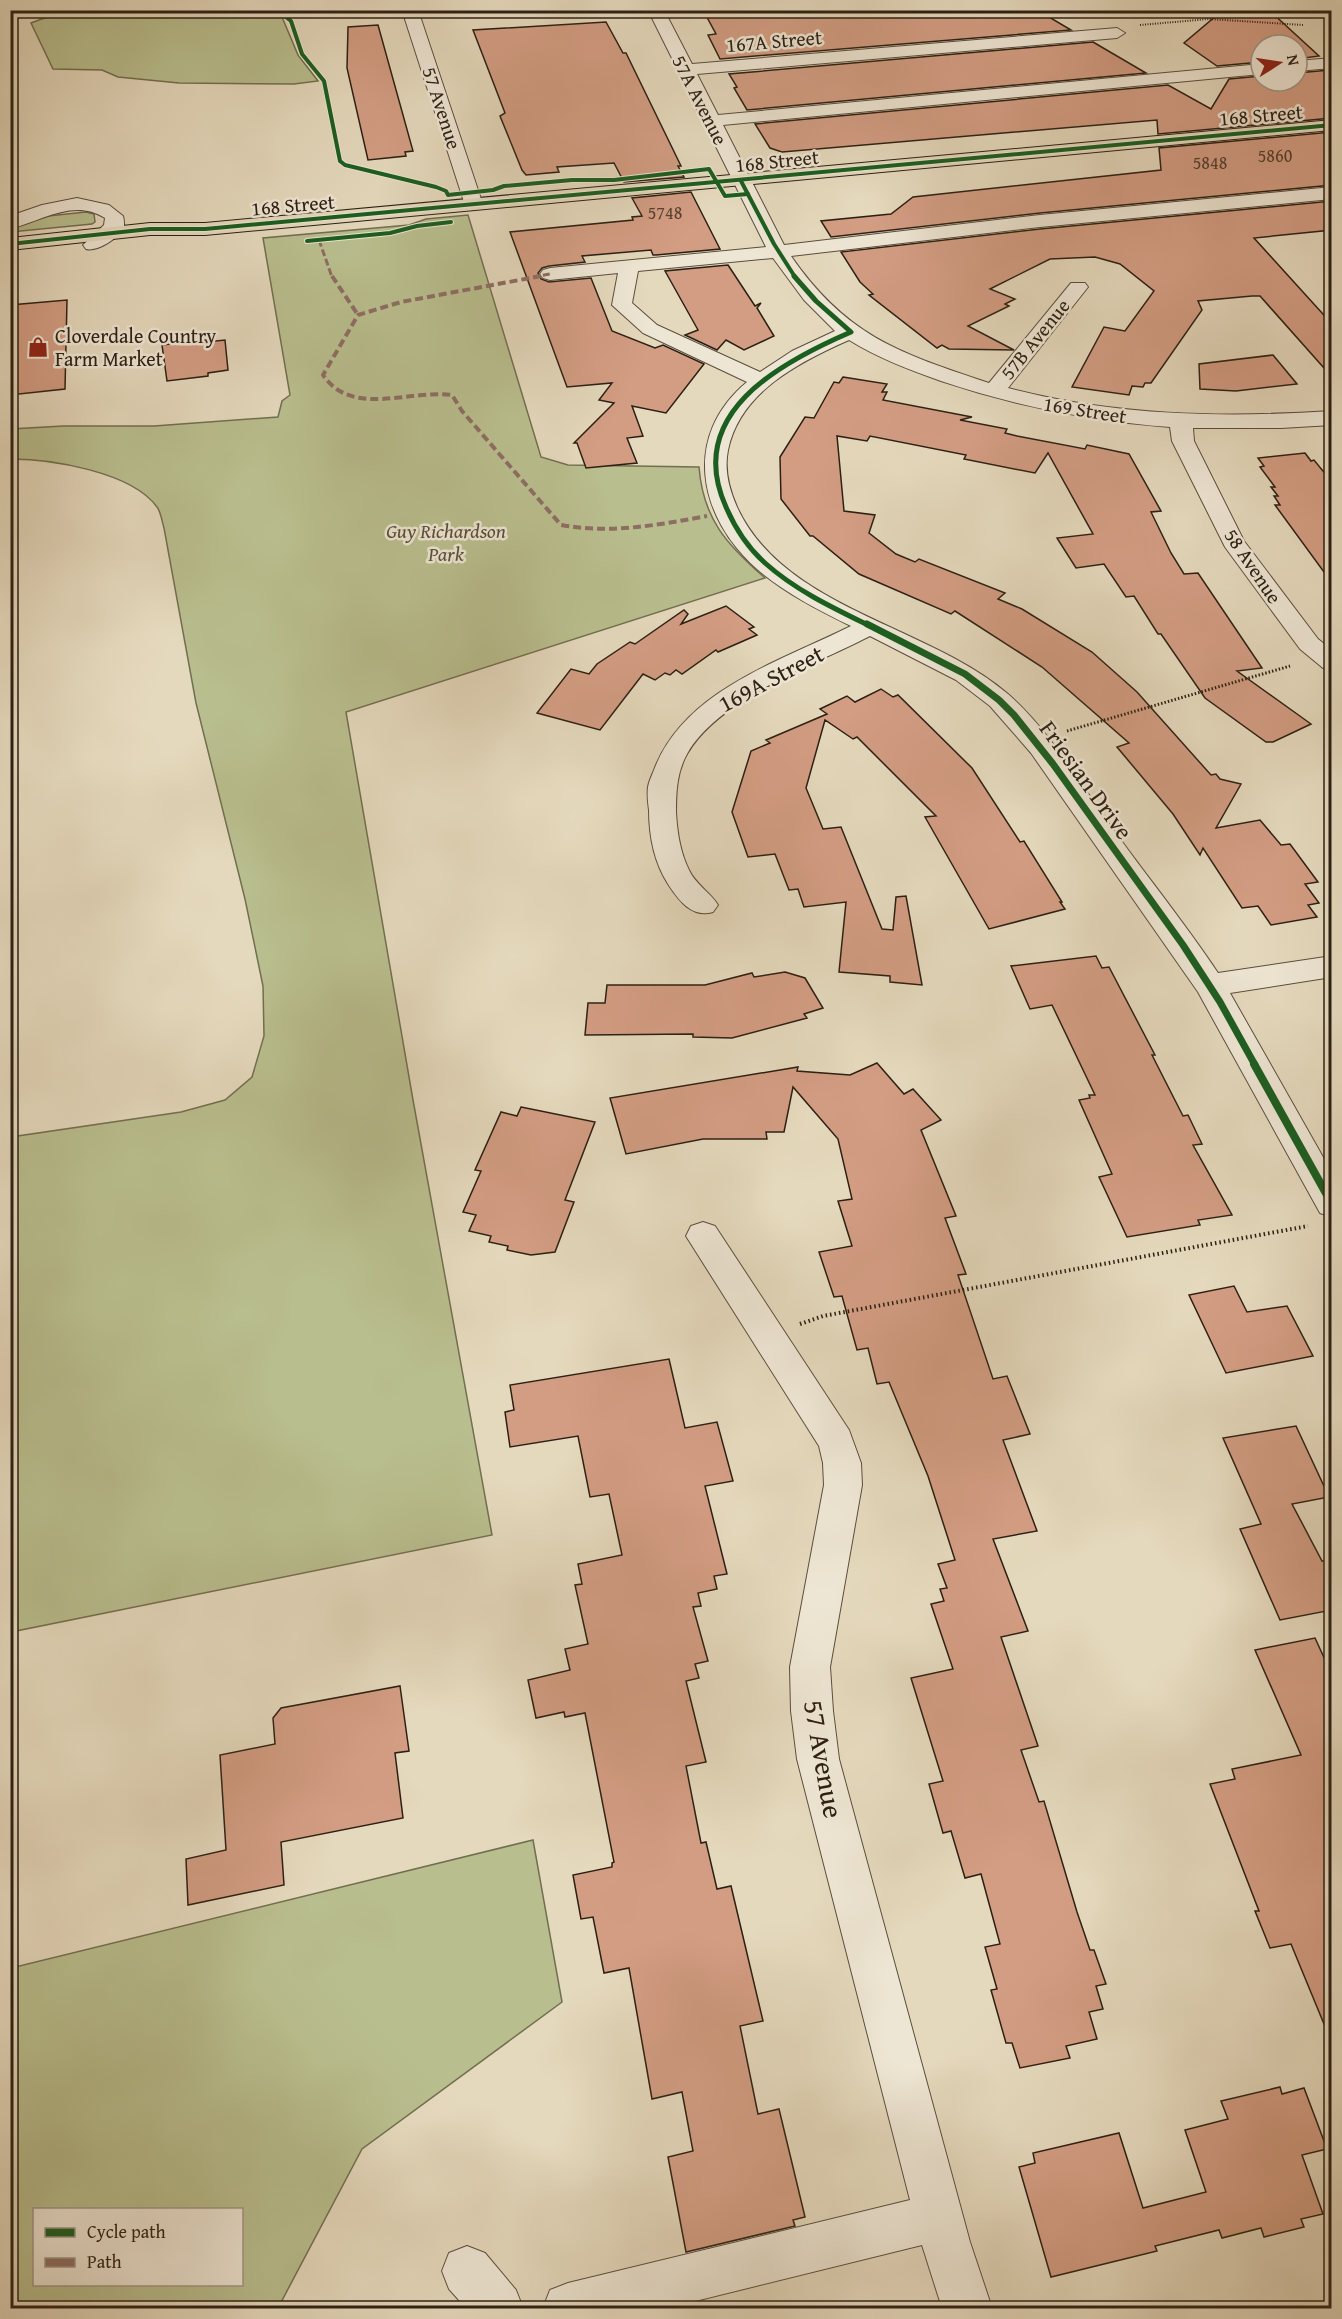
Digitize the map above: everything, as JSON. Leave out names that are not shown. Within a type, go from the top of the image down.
[{"type":"main road","name":"168 Street","points":[[10,244],[151,239],[199,229],[1332,125]]},
{"type":"main road","name":"168 Street","points":[[10,254],[101,239]]},
{"type":"street","name":"57 Avenue","points":[[410,10],[474,205]]},
{"type":"street","name":"57A Avenue","points":[[656,10],[778,252],[798,281],[821,307],[851,332]]},
{"type":"street","points":[[1104,20],[1124,29]]},
{"type":"street","name":"167A Street","points":[[685,70],[1124,29]]},
{"type":"street","points":[[1309,65],[1332,63]]},
{"type":"street","points":[[711,120],[1249,70]]},
{"type":"street","points":[[550,274],[778,252],[1040,221],[1332,193]]},
{"type":"street","points":[[10,223],[48,209],[91,204],[114,216],[114,227],[101,239]]},
{"type":"street","points":[[628,267],[622,305],[650,328],[760,380]]},
{"type":"street","name":"57B Avenue","points":[[993,392],[1078,287]]},
{"type":"street","name":"Friesian Drive","points":[[851,332],[825,342],[760,380],[741,398],[729,416],[720,436],[714,469],[726,512],[733,527],[749,549],[772,569],[834,609],[950,664],[1000,701],[1034,740],[1210,985],[1323,1214]]},
{"type":"street","name":"169 Street","points":[[851,332],[913,364],[993,392],[1087,412],[1181,423],[1240,424],[1332,418]]},
{"type":"street","name":"58 Avenue","points":[[1181,423],[1184,441],[1233,542],[1309,644],[1331,663]]},
{"type":"street","name":"169A Street","points":[[703,905],[680,884],[670,861],[660,812],[664,776],[674,750],[694,724],[730,696],[870,626]]},
{"type":"street","points":[[1210,985],[1332,966]]},
{"type":"street","name":"57 Avenue","points":[[703,1236],[836,1441],[842,1463],[843,1485],[810,1667],[812,1711],[818,1759],[938,2217],[967,2308]]},
{"type":"street","points":[[568,2308],[938,2217]]},
{"type":"street","points":[[467,2271],[498,2308]]},
{"type":"path","points":[[1124,29],[1209,19],[1303,25]]},
{"type":"path","points":[[1066,731],[1305,662],[1331,663]]},
{"type":"path","points":[[789,1328],[823,1316],[1323,1214]]},
{"type":"green space","points":[[92,10],[137,15],[150,10],[272,11],[282,17],[298,55],[318,81],[294,84],[179,83],[118,77],[102,70],[53,69],[31,23],[50,16],[84,14]]},
{"type":"green space","points":[[86,212],[94,214],[95,222],[11,232],[11,227],[48,216]]},
{"type":"green space","name":"Guy Richardson Park","points":[[468,215],[541,457],[568,465],[699,467],[706,502],[719,530],[739,554],[765,578],[346,712],[413,1100],[492,1535],[11,1632],[11,1137],[181,1112],[225,1100],[252,1077],[264,1036],[263,986],[245,899],[196,703],[160,512],[145,495],[110,476],[68,465],[11,459],[11,429],[63,426],[154,426],[278,417],[282,401],[290,395],[263,238],[409,225],[426,219]]},
{"type":"green space","points":[[533,1840],[562,2002],[362,2149],[278,2308],[11,2308],[11,1968]]},
{"type":"building","points":[[703,10],[1020,10],[1027,14],[1039,11],[1071,30],[720,59],[708,35],[716,34]]},
{"type":"building","points":[[1223,10],[1269,10],[1294,33],[1249,33],[1249,63],[1217,66],[1184,43]]},
{"type":"building","points":[[606,22],[623,53],[626,53],[681,166],[678,166],[684,177],[624,182],[614,163],[557,167],[559,172],[526,175],[522,170],[500,116],[505,113],[473,30]]},
{"type":"building","points":[[378,25],[413,151],[405,152],[406,156],[368,160],[347,68],[348,27]]},
{"type":"building","points":[[1093,42],[1146,73],[747,110],[729,74]]},
{"type":"building","points":[[1309,47],[1319,56],[1309,57]]},
{"type":"building","points":[[1330,70],[1332,118],[1158,134],[1157,120],[782,152],[770,148],[755,124],[1168,85],[1211,109],[1229,79],[1249,77],[1249,93],[1309,93],[1309,72]]},
{"type":"building","points":[[1332,132],[1332,185],[1040,213],[831,237],[821,221],[891,214],[913,197],[1161,170],[1159,148]]},
{"type":"building","points":[[691,192],[720,249],[656,255],[653,255],[651,250],[582,256],[585,262],[549,266],[542,268],[538,273],[541,279],[549,282],[591,278],[612,331],[655,348],[663,345],[704,364],[666,413],[632,406],[643,436],[627,438],[637,463],[586,468],[577,443],[574,443],[614,403],[599,400],[612,383],[567,387],[510,232],[633,220],[632,217],[642,216],[632,198]]},
{"type":"building","points":[[1332,201],[1332,230],[1254,238],[1332,324],[1332,377],[1260,296],[1252,296],[1198,301],[1202,310],[1151,383],[1145,383],[1143,387],[1132,386],[1129,395],[1072,387],[1104,327],[1125,331],[1154,291],[1120,264],[1095,257],[1050,259],[990,289],[1015,299],[1005,304],[1009,306],[968,326],[1014,350],[949,349],[942,345],[937,348],[869,295],[873,294],[860,282],[841,252],[1040,229]]},
{"type":"building","points":[[728,265],[755,306],[761,303],[757,308],[774,336],[744,350],[726,340],[717,350],[685,335],[698,330],[665,271]]},
{"type":"building","name":"Cloverdale Country Farm Market","points":[[67,300],[65,389],[10,395],[10,305]]},
{"type":"building","points":[[206,340],[206,342],[225,340],[228,370],[208,373],[208,376],[167,381],[162,345]]},
{"type":"building","points":[[1273,355],[1297,384],[1236,391],[1200,389],[1199,364]]},
{"type":"building","points":[[843,377],[887,384],[882,392],[887,392],[883,400],[972,417],[960,420],[1007,429],[1005,433],[1085,449],[1087,445],[1129,454],[1161,511],[1151,512],[1184,574],[1198,573],[1262,668],[1237,671],[1311,724],[1273,742],[1266,742],[1205,698],[1161,634],[1158,634],[1134,596],[1126,597],[1104,564],[1076,568],[1057,538],[1093,534],[1048,453],[1035,473],[964,459],[966,455],[870,436],[867,441],[837,436],[844,511],[875,515],[869,533],[896,554],[915,562],[919,559],[1005,593],[998,599],[1022,609],[1092,652],[1137,692],[1211,775],[1216,774],[1220,779],[1241,784],[1216,828],[1260,820],[1281,845],[1290,844],[1318,882],[1305,884],[1319,903],[1308,905],[1317,917],[1271,925],[1258,906],[1242,908],[1203,848],[1200,855],[1173,814],[1117,747],[1129,743],[1042,667],[955,611],[951,614],[859,574],[813,536],[810,536],[781,499],[780,457],[805,417],[814,418],[834,382],[839,383]]},
{"type":"building","points":[[1305,453],[1311,461],[1314,460],[1332,482],[1332,583],[1275,505],[1280,505],[1274,496],[1278,496],[1271,487],[1275,487],[1260,467],[1264,466],[1258,458]]},
{"type":"building","points":[[726,606],[754,627],[749,629],[757,635],[718,652],[716,650],[682,674],[676,670],[670,675],[665,673],[655,680],[643,674],[600,730],[537,713],[571,669],[589,674],[597,664],[630,642],[635,644],[684,610],[688,614],[681,624]]},
{"type":"building","points":[[881,689],[893,697],[898,695],[972,768],[1020,842],[1024,841],[1065,909],[989,929],[925,817],[936,816],[857,737],[853,739],[825,720],[806,788],[823,829],[841,827],[882,929],[893,930],[896,897],[906,896],[922,985],[890,982],[890,976],[839,972],[846,902],[804,907],[798,889],[789,890],[775,854],[748,857],[732,812],[751,751],[770,743],[766,740],[827,714],[820,709],[847,696],[855,702]]},
{"type":"building","points":[[1096,956],[1102,968],[1109,967],[1155,1055],[1152,1055],[1183,1116],[1188,1115],[1202,1144],[1193,1145],[1232,1215],[1198,1220],[1200,1225],[1127,1237],[1099,1177],[1112,1174],[1079,1100],[1095,1095],[1052,1005],[1030,1009],[1011,966]]},
{"type":"building","points":[[785,972],[805,978],[823,1008],[804,1014],[807,1018],[732,1038],[693,1037],[693,1034],[585,1035],[588,1003],[605,1003],[607,985],[705,985],[752,973],[754,977]]},
{"type":"building","points":[[877,1063],[904,1094],[913,1089],[941,1120],[921,1130],[956,1216],[945,1218],[966,1274],[958,1275],[993,1379],[1007,1376],[1030,1434],[1003,1440],[1037,1531],[993,1539],[1028,1631],[1001,1637],[1038,1746],[1021,1750],[1039,1802],[1044,1801],[1077,1912],[1090,1950],[1094,1950],[1106,1984],[1096,1986],[1103,2009],[1089,2012],[1097,2039],[1066,2046],[1070,2058],[1020,2068],[1012,2043],[1006,2043],[991,1990],[997,1989],[985,1947],[1000,1944],[981,1874],[965,1878],[951,1831],[943,1833],[929,1784],[943,1781],[911,1678],[953,1669],[931,1604],[944,1601],[940,1589],[947,1588],[938,1564],[955,1560],[928,1476],[889,1382],[877,1384],[868,1348],[857,1350],[842,1296],[834,1297],[819,1252],[852,1246],[838,1201],[852,1199],[838,1139],[793,1087],[784,1132],[766,1132],[767,1139],[703,1139],[626,1154],[610,1098],[798,1067],[797,1071],[850,1075]]},
{"type":"building","points":[[521,1107],[595,1122],[565,1200],[574,1202],[555,1252],[531,1255],[507,1250],[508,1246],[489,1242],[491,1236],[469,1231],[476,1215],[463,1212],[481,1171],[475,1170],[501,1112],[517,1116]]},
{"type":"building","points":[[1234,1286],[1247,1312],[1287,1306],[1313,1356],[1226,1373],[1189,1295]]},
{"type":"building","points":[[669,1359],[685,1428],[717,1422],[733,1481],[705,1486],[727,1574],[714,1576],[717,1589],[698,1593],[701,1606],[693,1607],[708,1661],[695,1664],[699,1678],[686,1681],[706,1762],[686,1766],[701,1843],[706,1842],[717,1889],[731,1886],[763,2021],[740,2026],[758,2114],[779,2109],[805,2217],[793,2220],[795,2226],[686,2252],[668,2157],[693,2151],[682,2092],[652,2099],[629,1968],[604,1973],[593,1917],[581,1919],[573,1875],[612,1867],[614,1862],[585,1713],[565,1717],[564,1712],[536,1718],[528,1680],[570,1670],[565,1649],[588,1644],[575,1585],[582,1584],[578,1564],[622,1555],[609,1494],[590,1497],[578,1436],[510,1447],[505,1412],[514,1410],[510,1385]]},
{"type":"building","points":[[1296,1426],[1329,1497],[1292,1504],[1322,1561],[1325,1561],[1332,1575],[1332,1610],[1280,1620],[1240,1529],[1261,1524],[1223,1438]]},
{"type":"building","points":[[1315,1638],[1332,1675],[1331,2041],[1291,1944],[1270,1948],[1255,1911],[1259,1911],[1210,1784],[1235,1779],[1232,1769],[1301,1755],[1255,1650]]},
{"type":"building","points":[[400,1686],[409,1751],[395,1753],[403,1818],[281,1842],[284,1885],[188,1905],[186,1859],[226,1850],[220,1755],[275,1744],[273,1718],[281,1708]]},
{"type":"building","points":[[1280,2087],[1282,2094],[1304,2088],[1327,2149],[1302,2155],[1323,2214],[1301,2219],[1304,2227],[1264,2237],[1261,2228],[1222,2238],[1219,2230],[1155,2246],[1157,2251],[1051,2277],[1019,2167],[1035,2163],[1033,2153],[1119,2133],[1143,2208],[1206,2192],[1185,2130],[1228,2119],[1221,2101]]},
{"type":"marked path","points":[[319,240],[329,270],[358,315]]},
{"type":"marked path","points":[[550,274],[401,302],[358,315],[323,375],[335,389],[348,396],[363,399],[423,393],[452,395],[462,411],[561,525],[616,530],[707,516]]},
{"type":"cycle path","points":[[277,10],[291,21],[302,54],[324,81],[340,161],[345,165],[436,187],[446,191],[448,195],[493,190],[504,186],[572,180],[614,180],[709,169],[725,196],[748,194]]},
{"type":"cycle path","points":[[10,244],[150,229],[205,229],[1332,125]]},
{"type":"cycle path","points":[[741,181],[774,244],[797,280],[816,301],[851,332],[800,356],[775,371],[752,389],[733,410],[720,434],[715,460],[718,490],[736,530],[764,562],[800,589],[840,612],[925,652],[965,674],[999,700],[1014,715],[1053,764],[1209,984],[1332,1204]]},
{"type":"cycle path","points":[[307,241],[390,233],[417,226],[451,222]]},
{"type":"place","name":"Cloverdale Country Farm Market","points":[[38,347]]}]
